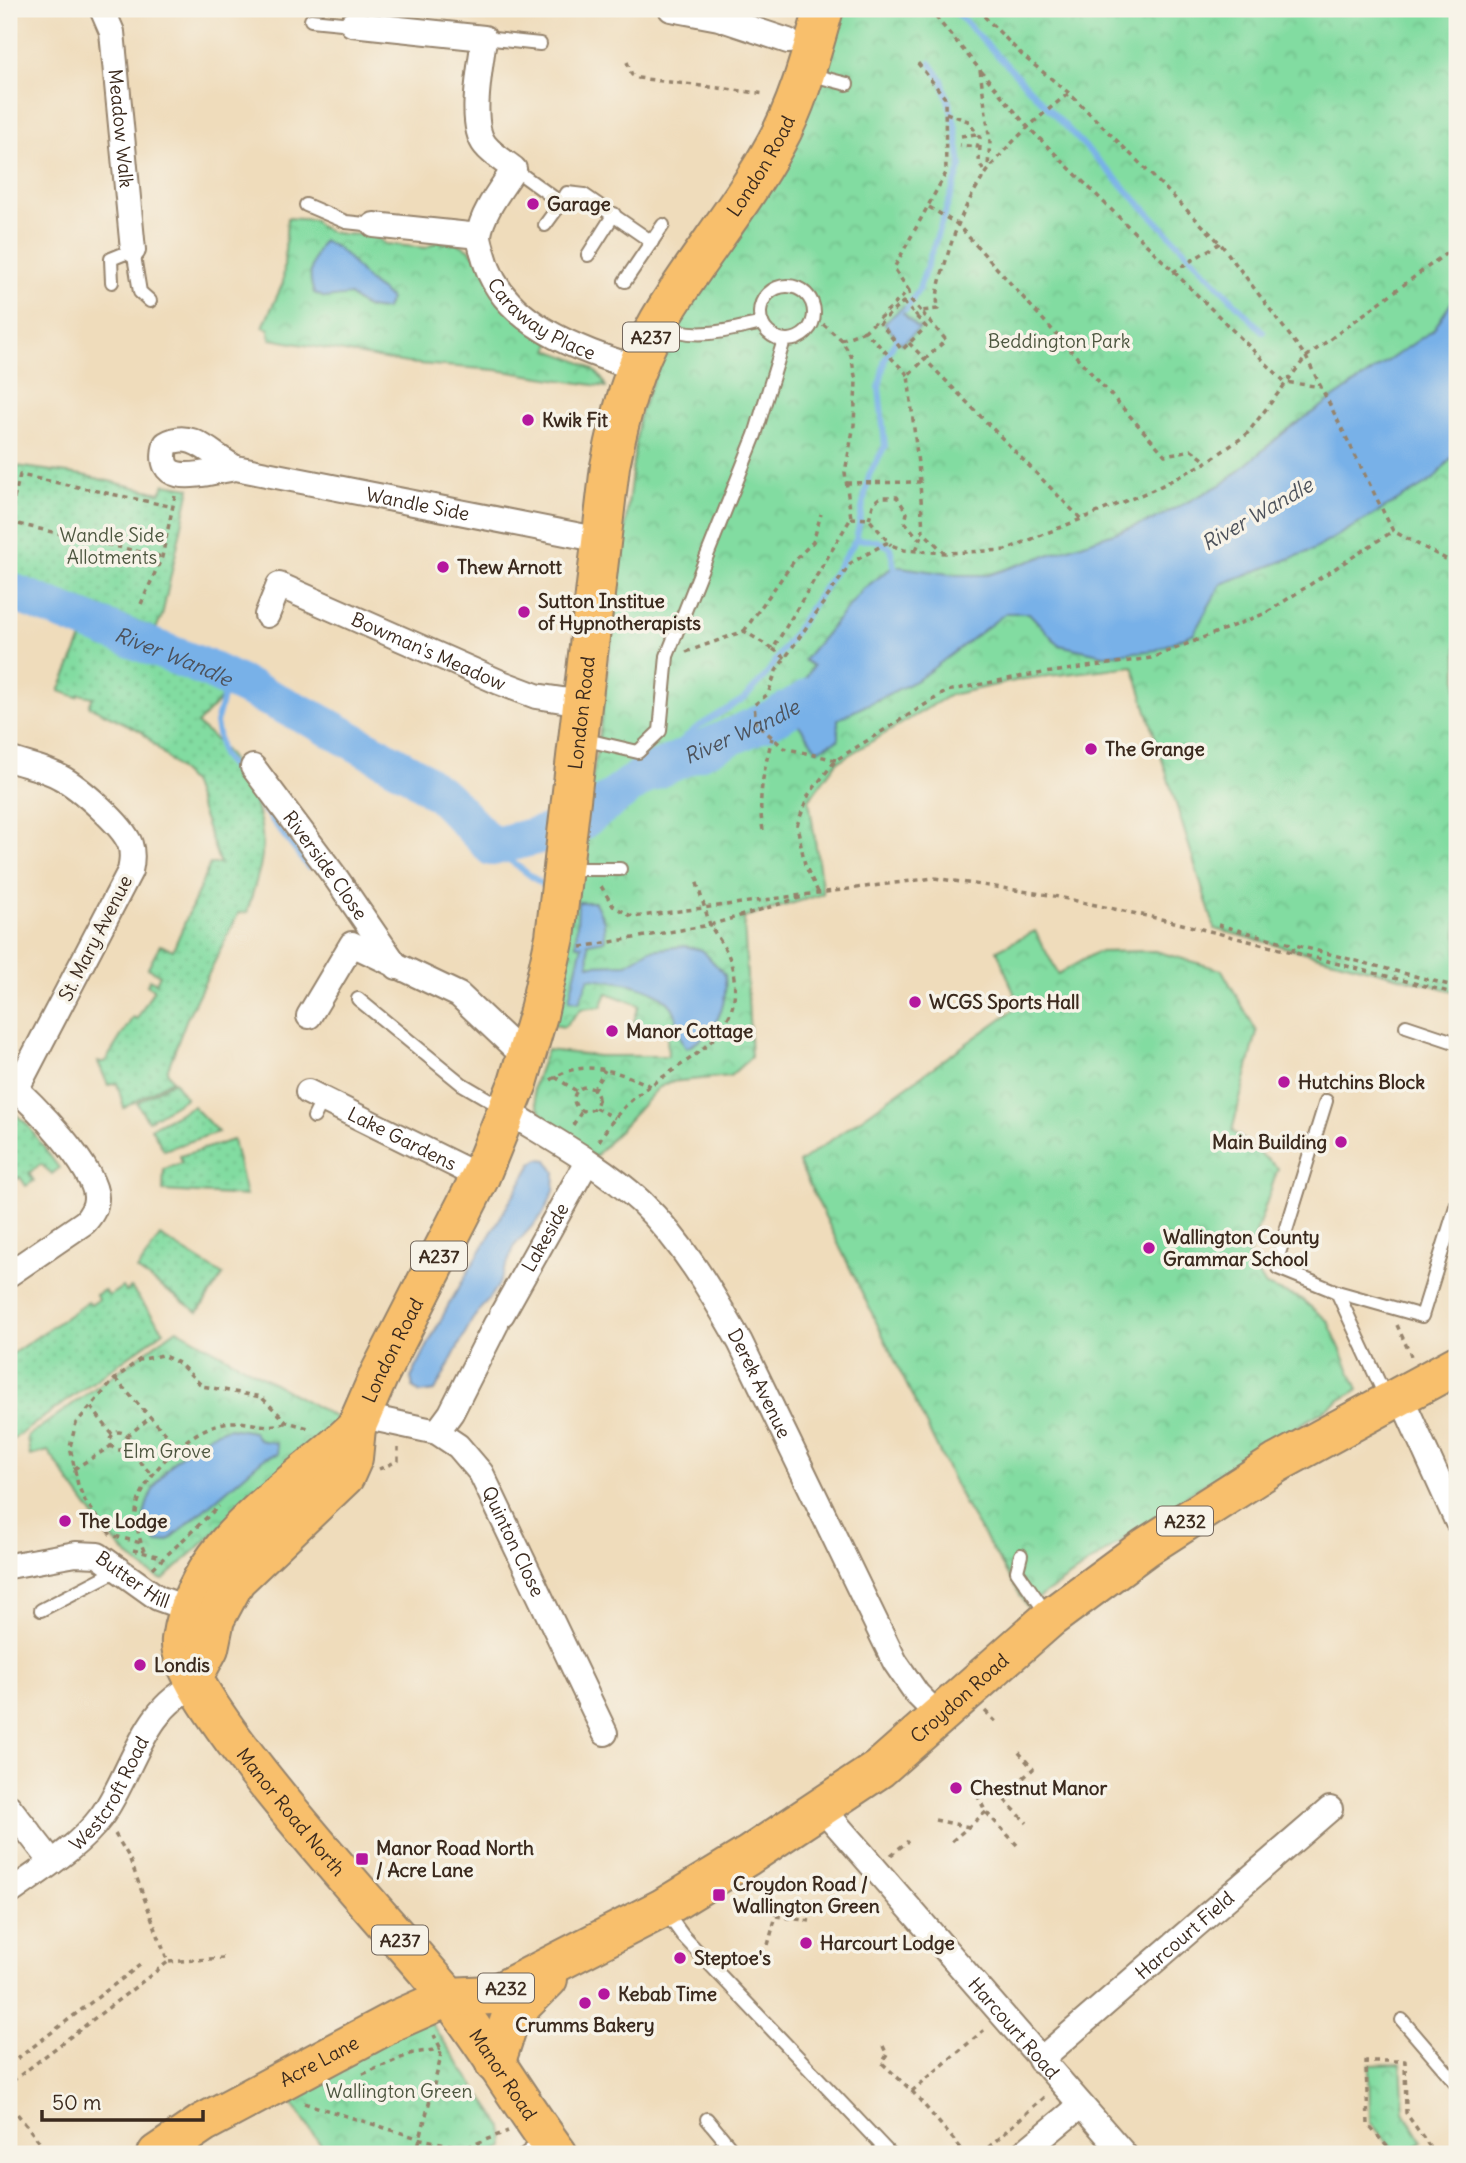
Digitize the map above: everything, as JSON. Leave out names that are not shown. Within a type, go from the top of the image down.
[{"type":"main road","name":"London Road","points":[[202,1614],[345,1476],[353,1458],[359,1422],[379,1375],[480,1177],[507,1111],[542,1072],[550,964],[572,879],[580,721],[610,466],[625,401],[659,321],[750,187],[790,116],[791,70],[824,9]]},
{"type":"main road","name":"Croydon Road","points":[[448,1997],[491,1995],[559,1963],[663,1908],[748,1856],[879,1769],[1050,1618],[1207,1506],[1401,1388],[1457,1365]]},
{"type":"main road","name":"Manor Road North","points":[[202,1614],[181,1646],[182,1656],[226,1732],[448,1997]]},
{"type":"main road","points":[[495,2064],[511,2016],[551,1976],[559,1963]]},
{"type":"main road","name":"Manor Road","points":[[448,1997],[495,2064],[541,2141]]},
{"type":"main road","name":"Acre Lane","points":[[157,2154],[203,2123],[278,2082],[448,1997]]},
{"type":"street","name":"Meadow Walk","points":[[102,9],[112,32],[133,250]]},
{"type":"street","points":[[671,9],[719,18],[791,70]]},
{"type":"street","points":[[352,24],[484,38],[477,106],[478,130],[485,145],[514,169],[489,210],[479,236],[374,225]]},
{"type":"street","name":"Caraway Place","points":[[479,236],[486,264],[497,287],[516,310],[555,337],[637,368]]},
{"type":"street","name":"Wandle Side","points":[[236,468],[177,475],[169,472],[164,464],[163,454],[166,444],[181,439],[205,446],[217,459],[236,468],[601,540]]},
{"type":"street","name":"Bowman's Meadow","points":[[267,615],[273,582],[536,696],[580,721]]},
{"type":"street","name":"St. Mary Avenue","points":[[9,759],[60,776],[86,796],[124,834],[132,860],[130,871],[13,1087]]},
{"type":"street","name":"Riverside Close","points":[[253,766],[344,888],[397,967]]},
{"type":"street","name":"Riverside Close","points":[[309,1016],[352,944],[459,995],[542,1072]]},
{"type":"street","points":[[9,1274],[85,1222],[93,1212],[96,1199],[94,1185],[62,1139],[13,1087]]},
{"type":"street","name":"Lake Gardens","points":[[315,1102],[480,1177]]},
{"type":"street","name":"Derek Avenue","points":[[507,1111],[579,1157],[640,1202],[665,1228],[711,1291],[740,1342],[895,1662],[917,1694],[938,1715]]},
{"type":"street","name":"Lakeside","points":[[437,1432],[452,1413],[579,1157]]},
{"type":"street","points":[[1401,1388],[1457,1521]]},
{"type":"street","name":"Quinton Close","points":[[359,1422],[437,1432],[457,1446],[481,1474],[605,1733]]},
{"type":"street","name":"Butter Hill","points":[[9,1566],[76,1554],[120,1560],[158,1598],[202,1614]]},
{"type":"street","name":"Westcroft Road","points":[[9,1893],[52,1861],[100,1818],[158,1713],[176,1694],[195,1680]]},
{"type":"street","points":[[9,1807],[52,1861]]},
{"type":"street","name":"Harcourt Road","points":[[822,1808],[1124,2154]]},
{"type":"street","name":"Harcourt Field","points":[[1040,2060],[1329,1809]]},
{"type":"street","points":[[1022,2154],[1080,2106]]},
{"type":"lane","points":[[311,20],[352,24]]},
{"type":"lane","points":[[484,38],[540,44]]},
{"type":"lane","points":[[791,70],[847,84]]},
{"type":"lane","points":[[514,169],[561,203]]},
{"type":"lane","points":[[545,225],[568,193],[584,195],[652,242]]},
{"type":"lane","points":[[306,205],[346,222],[374,225]]},
{"type":"lane","points":[[588,255],[614,214]]},
{"type":"lane","points":[[625,281],[663,225]]},
{"type":"lane","points":[[113,282],[111,260],[133,250],[140,292],[150,301]]},
{"type":"lane","points":[[787,285],[804,291],[814,306],[813,324],[801,337],[784,340],[770,335],[762,323],[760,305],[764,297],[770,291],[787,285]]},
{"type":"lane","points":[[659,321],[674,331],[695,335],[762,323]]},
{"type":"lane","points":[[580,721],[595,740],[638,752],[660,731],[667,656],[755,435],[784,340]]},
{"type":"lane","points":[[572,879],[620,869]]},
{"type":"lane","points":[[358,999],[462,1084],[507,1111]]},
{"type":"lane","points":[[1406,1026],[1457,1043]]},
{"type":"lane","points":[[1326,1101],[1277,1260],[1278,1268],[1337,1292],[1422,1316],[1457,1203]]},
{"type":"lane","points":[[1337,1292],[1401,1388]]},
{"type":"lane","points":[[1021,1555],[1017,1571],[1050,1618]]},
{"type":"lane","points":[[41,1610],[120,1560]]},
{"type":"lane","points":[[663,1908],[683,1936],[890,2154]]},
{"type":"lane","points":[[1402,2020],[1457,2084]]},
{"type":"lane","points":[[707,2119],[736,2154]]},
{"type":"lane","points":[[712,2154],[726,2143]]},
{"type":"path","points":[[929,9],[1027,126],[1285,382],[1322,387]]},
{"type":"path","points":[[977,9],[1023,56],[1069,93],[1220,243],[1306,357],[1392,531],[1457,565]]},
{"type":"path","points":[[627,62],[632,75],[638,78],[791,70]]},
{"type":"path","points":[[908,374],[946,340],[915,306],[894,268],[946,173],[950,114],[945,98],[917,62]]},
{"type":"path","points":[[980,69],[990,142],[986,170]]},
{"type":"path","points":[[915,316],[921,311],[938,309],[936,295],[957,224],[986,170],[1027,126],[1069,93]]},
{"type":"path","points":[[950,114],[968,121],[980,138],[979,162],[986,170]]},
{"type":"path","points":[[961,136],[976,134]]},
{"type":"path","points":[[960,145],[971,148],[980,146]]},
{"type":"path","points":[[929,207],[957,224],[1165,455],[1192,450],[1207,462]]},
{"type":"path","points":[[836,760],[793,752],[772,738],[756,723],[754,705],[768,694],[776,671],[851,563],[886,544],[946,554],[1005,550],[1155,489],[1207,462],[1246,435],[1306,357],[1452,249],[1457,234]]},
{"type":"path","points":[[1173,272],[1220,243]]},
{"type":"path","points":[[841,340],[865,331],[909,291]]},
{"type":"path","points":[[902,302],[915,316],[926,327],[902,349],[880,323],[902,302]]},
{"type":"path","points":[[774,649],[851,518],[845,483],[856,381],[851,355],[841,340],[822,324],[813,324]]},
{"type":"path","points":[[865,331],[908,374],[923,532],[916,550]]},
{"type":"path","points":[[909,342],[1082,520]]},
{"type":"path","points":[[162,556],[9,520],[20,475],[174,507]]},
{"type":"path","points":[[141,604],[162,556],[174,507],[177,475]]},
{"type":"path","points":[[845,483],[920,482]]},
{"type":"path","points":[[869,519],[874,502],[881,497],[902,500],[907,513],[905,522],[919,539]]},
{"type":"path","points":[[667,656],[706,647],[744,631],[794,561],[813,542],[821,514]]},
{"type":"path","points":[[851,518],[869,519],[892,547]]},
{"type":"path","points":[[818,892],[805,865],[797,825],[809,794],[836,760],[947,691],[1023,676],[1151,658],[1266,613],[1392,531]]},
{"type":"path","points":[[923,532],[946,554]]},
{"type":"path","points":[[744,631],[786,659]]},
{"type":"path","points":[[763,830],[758,804],[772,738]]},
{"type":"path","points":[[572,879],[602,891],[612,906],[633,917],[934,878],[974,883],[1170,921],[1457,994]]},
{"type":"path","points":[[579,1157],[633,1099],[706,1049],[735,1004],[731,962],[710,925],[696,880]]},
{"type":"path","points":[[589,946],[710,925],[818,892]]},
{"type":"path","points":[[1218,925],[1457,987]]},
{"type":"path","points":[[1292,952],[1295,945]]},
{"type":"path","points":[[542,1072],[586,1066],[651,1086]]},
{"type":"path","points":[[593,1090],[605,1070]]},
{"type":"path","points":[[542,1072],[578,1092]]},
{"type":"path","points":[[586,1087],[593,1090],[597,1095],[594,1107],[589,1111],[579,1110],[574,1104],[578,1092],[586,1087]]},
{"type":"path","points":[[594,1107],[615,1118]]},
{"type":"path","points":[[1389,1307],[1401,1388]]},
{"type":"path","points":[[141,1543],[111,1535],[85,1501],[70,1447],[72,1432],[91,1407],[114,1379],[139,1360],[162,1355],[179,1363],[202,1386],[261,1397],[287,1422],[312,1429],[317,1436]]},
{"type":"path","points":[[114,1379],[179,1448]]},
{"type":"path","points":[[91,1407],[112,1434],[111,1446]]},
{"type":"path","points":[[125,1447],[127,1436],[151,1417]]},
{"type":"path","points":[[144,1551],[136,1522],[137,1506],[153,1477],[179,1448],[208,1428],[224,1422],[273,1427],[287,1422]]},
{"type":"path","points":[[112,1434],[120,1431],[127,1436]]},
{"type":"path","points":[[372,1472],[398,1461],[398,1442]]},
{"type":"path","points":[[74,1469],[111,1446]]},
{"type":"path","points":[[111,1446],[120,1450],[125,1447]]},
{"type":"path","points":[[125,1447],[153,1477]]},
{"type":"path","points":[[120,1560],[144,1551],[161,1557]]},
{"type":"path","points":[[1001,1798],[1033,1769],[1016,1749]]},
{"type":"path","points":[[990,1786],[1027,1823]]},
{"type":"path","points":[[977,1795],[986,1812],[1017,1845]]},
{"type":"path","points":[[953,1841],[986,1812]]},
{"type":"path","points":[[100,1818],[128,1857],[168,1962]]},
{"type":"path","points":[[935,1820],[969,1827]]},
{"type":"path","points":[[748,1856],[776,1916],[768,1945]]},
{"type":"path","points":[[776,1916],[810,1921]]},
{"type":"path","points":[[49,2154],[15,2111],[9,2094],[14,2080],[168,1962],[223,1958]]},
{"type":"path","points":[[9,2065],[144,1962]]},
{"type":"path","points":[[912,2091],[1002,2015]]},
{"type":"path","points":[[883,2046],[887,2055],[881,2063],[912,2091],[966,2154]]},
{"type":"path","points":[[355,2077],[413,2053],[441,2049],[416,2154]]},
{"type":"path","points":[[1394,2154],[1368,2125],[1366,2061],[1405,2062],[1406,2113],[1435,2154]]},
{"type":"path","points":[[981,2154],[1060,2083]]},
{"type":"path","points":[[308,2096],[296,2101],[421,2139],[465,2148],[541,2141]]},
{"type":"green space","name":"Beddington Park","points":[[831,9],[1457,9],[1457,992],[1215,929],[1133,666],[1024,679],[950,695],[837,762],[809,800],[823,894],[744,918],[751,1057],[730,1076],[670,1082],[658,1088],[595,1157],[554,1128],[538,1108],[534,1086],[547,1050],[598,1056],[668,1056],[667,1035],[633,1024],[639,1005],[607,993],[601,1007],[581,1009],[564,1027],[553,1025],[600,730],[639,416],[664,353],[728,237]]},
{"type":"green space","points":[[287,218],[314,220],[335,233],[377,236],[385,244],[426,248],[437,241],[457,243],[469,249],[551,344],[548,350],[590,367],[606,387],[496,370],[407,363],[270,339],[269,329],[263,327],[283,283]]},
{"type":"green space","name":"Wandle Side Allotments","points":[[9,465],[82,475],[160,493],[165,484],[190,488],[162,616],[156,629],[9,572]]},
{"type":"green space","points":[[85,632],[227,692],[197,724],[212,737],[238,769],[256,807],[261,827],[260,867],[247,913],[239,912],[187,1018],[167,1071],[172,1080],[124,1108],[117,1083],[108,1085],[98,1062],[105,1062],[133,1017],[137,1019],[154,989],[147,985],[150,979],[156,983],[160,975],[148,968],[160,945],[173,950],[210,864],[220,864],[191,782],[141,731],[89,706],[93,697],[79,694],[77,697],[59,691]]},
{"type":"green space","name":"Wallington County Grammar School","points":[[1035,931],[1058,974],[1097,952],[1155,951],[1222,970],[1257,1032],[1232,1131],[1278,1168],[1248,1257],[1266,1286],[1301,1299],[1328,1321],[1358,1389],[1197,1489],[1027,1606],[966,1507],[799,1163],[1019,1006],[997,950]]},
{"type":"green space","points":[[174,1081],[186,1098],[148,1121],[137,1103]]},
{"type":"green space","points":[[193,1106],[218,1132],[164,1150],[151,1128]]},
{"type":"green space","points":[[9,1109],[26,1123],[59,1168],[52,1174],[41,1164],[29,1173],[34,1181],[26,1186],[20,1177],[9,1185]]},
{"type":"green space","points":[[233,1140],[246,1196],[163,1191],[164,1169],[182,1163],[180,1156]]},
{"type":"green space","points":[[160,1236],[223,1275],[198,1312],[137,1270]]},
{"type":"green space","points":[[122,1287],[126,1292],[131,1288],[164,1331],[9,1442],[9,1356],[88,1302],[91,1305],[98,1300],[96,1295],[104,1290],[109,1296]]},
{"type":"green space","name":"Elm Grove","points":[[177,1329],[338,1419],[163,1580],[131,1558],[115,1541],[48,1451],[30,1456],[27,1437]]},
{"type":"green space","name":"Wallington Green","points":[[421,2009],[503,2127],[504,2147],[492,2154],[327,2154],[278,2082]]},
{"type":"green space","points":[[1401,2064],[1404,2112],[1422,2142],[1405,2154],[1397,2154],[1370,2122],[1369,2065]]},
{"type":"water","points":[[323,240],[340,251],[390,299],[386,309],[366,307],[350,295],[325,298],[314,293],[312,266]]},
{"type":"water","points":[[1457,294],[1457,451],[1433,480],[1313,550],[1221,584],[1194,633],[1156,650],[1104,655],[1059,645],[1029,613],[1006,613],[919,679],[838,719],[838,740],[817,750],[793,717],[777,716],[786,690],[798,691],[813,666],[804,660],[863,589],[894,566],[956,575],[988,575],[1153,520],[1224,483],[1287,430],[1433,330]]},
{"type":"water","points":[[903,307],[906,310],[903,313],[916,327],[921,327],[902,344],[884,323]]},
{"type":"water","points":[[578,902],[595,902],[604,921],[605,940],[588,943],[589,965],[627,964],[650,950],[685,946],[702,950],[725,975],[722,1008],[705,1035],[686,1048],[672,1007],[656,993],[634,985],[589,978],[579,1002],[569,1000],[582,945],[576,945]]},
{"type":"water","points":[[539,1159],[547,1160],[555,1172],[554,1191],[543,1214],[515,1245],[498,1286],[472,1320],[435,1391],[420,1393],[413,1387],[411,1378],[448,1306],[532,1164]]},
{"type":"water","points":[[230,1428],[253,1432],[261,1440],[276,1443],[278,1454],[264,1458],[169,1540],[157,1543],[144,1521],[146,1506],[162,1476],[186,1450],[215,1433]]},
{"type":"waterway","points":[[953,9],[1263,332]]},
{"type":"waterway","points":[[906,310],[919,289],[961,166],[955,123],[942,80],[930,63]]},
{"type":"waterway","points":[[643,776],[696,728],[745,698],[766,675],[856,540],[869,475],[885,446],[879,388],[885,359],[897,338]]},
{"type":"waterway","points":[[856,540],[875,540],[890,547],[894,566]]},
{"type":"waterway","name":"River Wandle","points":[[9,591],[206,668],[317,721],[414,775],[444,797],[492,847],[575,826],[643,776],[777,716],[823,690]]},
{"type":"waterway","points":[[228,679],[216,723],[222,755],[308,867]]},
{"type":"waterway","points":[[492,847],[547,888]]},
{"type":"place","name":"Garage","points":[[533,204]]},
{"type":"place","name":"Kwik Fit","points":[[528,420]]},
{"type":"place","name":"Thew Arnott","points":[[443,567]]},
{"type":"place","name":"Sutton Institue of Hypnotherapists","points":[[524,612]]},
{"type":"place","name":"The Grange","points":[[1091,749]]},
{"type":"place","name":"WCGS Sports Hall","points":[[915,1002]]},
{"type":"place","name":"Manor Cottage","points":[[612,1031]]},
{"type":"place","name":"Hutchins Block","points":[[1284,1082]]},
{"type":"place","name":"Main Building","points":[[1341,1142]]},
{"type":"place","name":"Wallington County Grammar School","points":[[1149,1248]]},
{"type":"place","name":"The Lodge","points":[[65,1521]]},
{"type":"place","name":"Londis","points":[[140,1665]]},
{"type":"place","name":"Chestnut Manor","points":[[956,1788]]},
{"type":"place","name":"Manor Road North / Acre Lane","points":[[362,1859]]},
{"type":"place","name":"Croydon Road / Wallington Green","points":[[719,1895]]},
{"type":"place","name":"Harcourt Lodge","points":[[806,1943]]},
{"type":"place","name":"Steptoe's","points":[[680,1958]]},
{"type":"place","name":"Kebab Time","points":[[604,1994]]},
{"type":"place","name":"Crumms Bakery","points":[[585,2003]]}]
